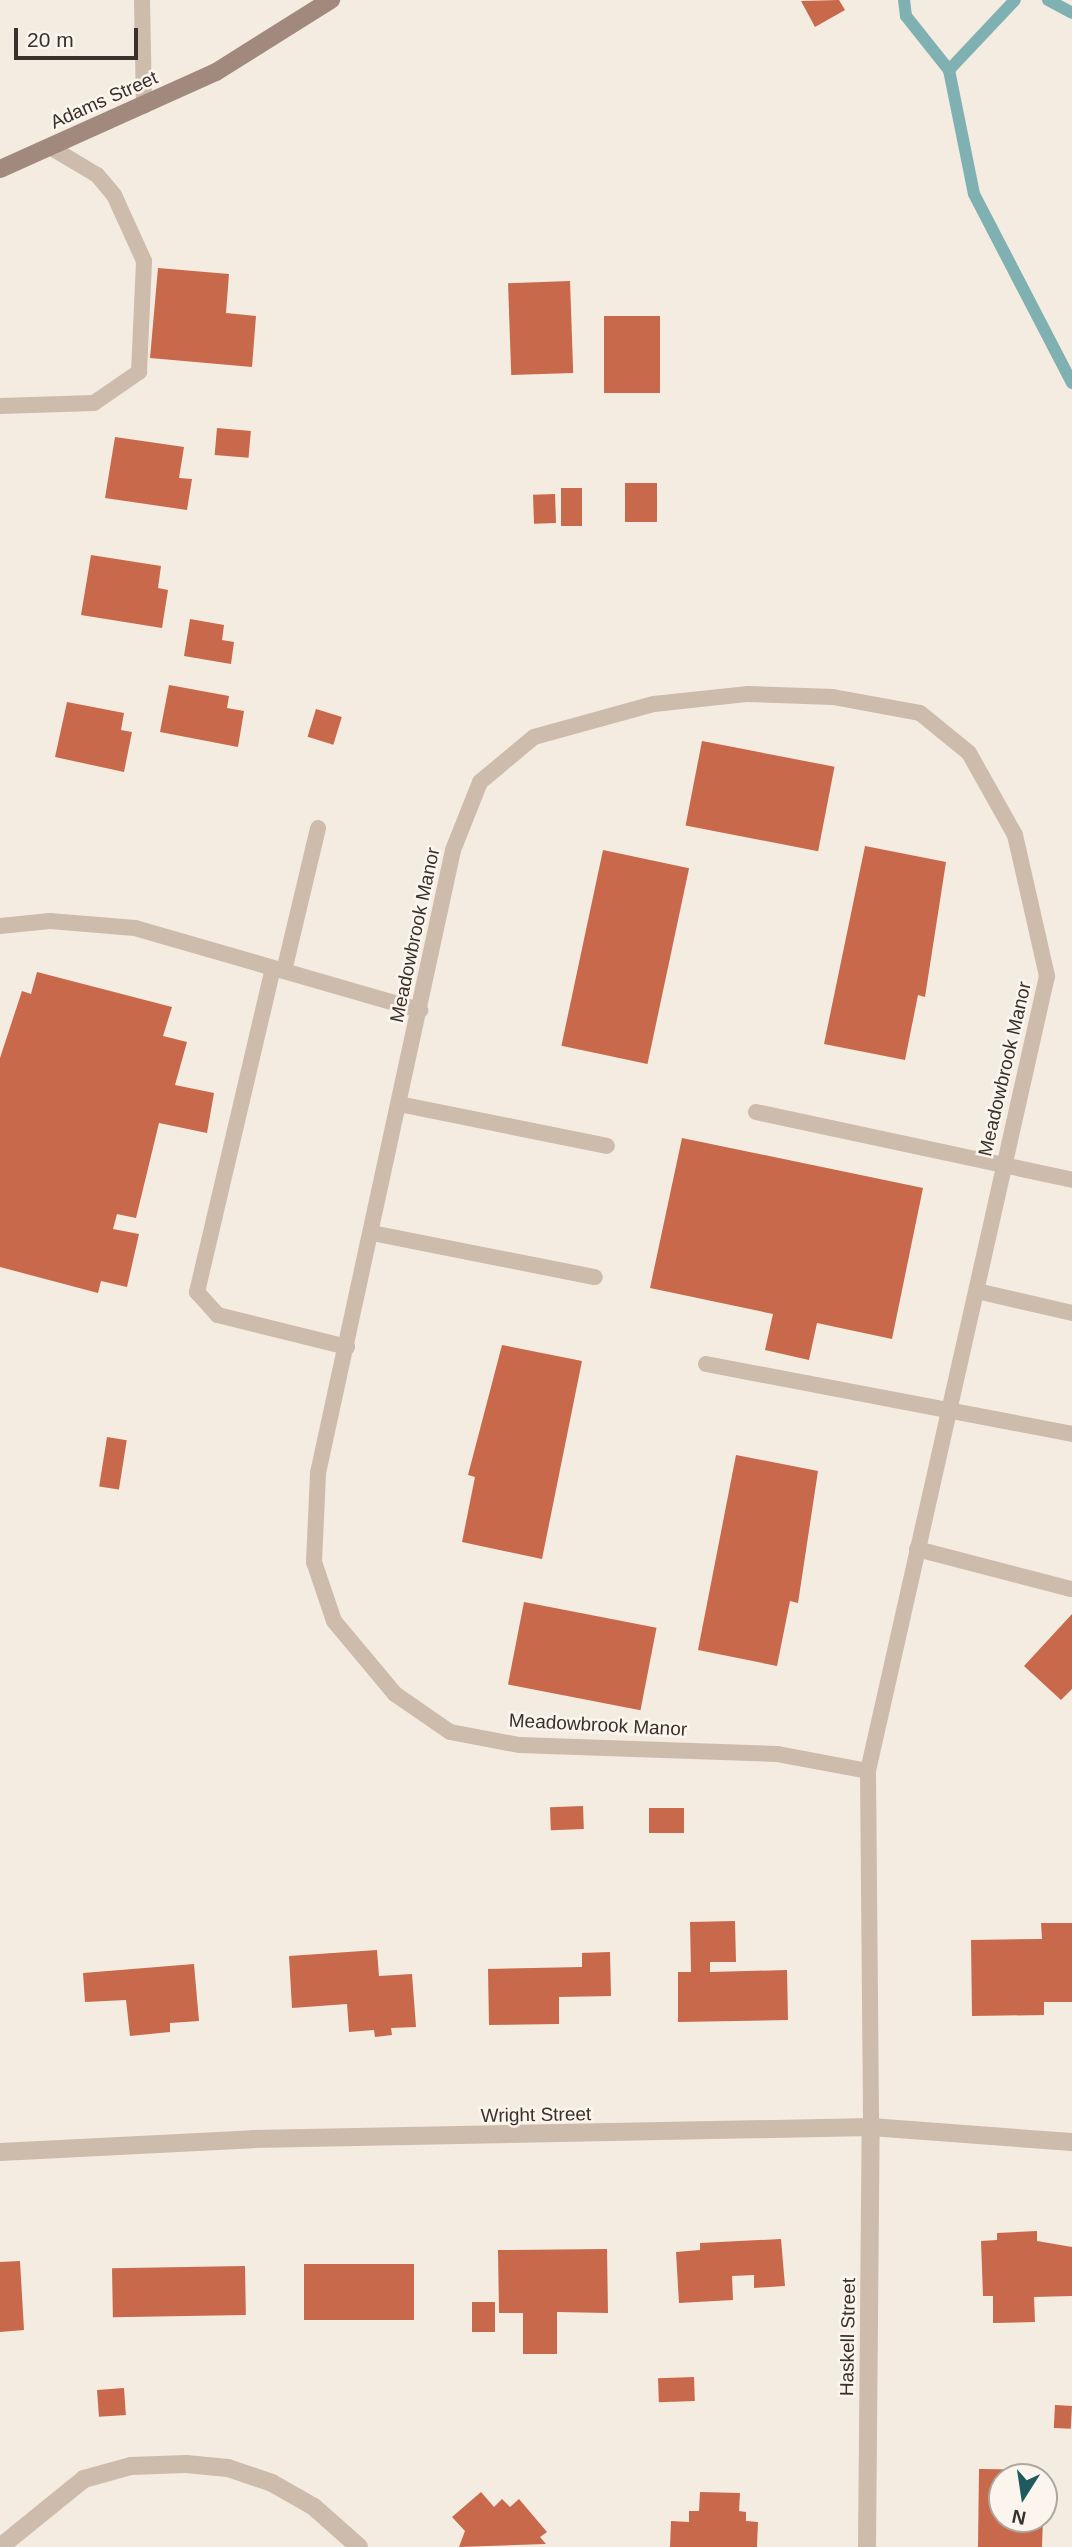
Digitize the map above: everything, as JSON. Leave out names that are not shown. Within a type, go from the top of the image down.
[{"type":"street","name":"Adams Street","points":[[0,169],[216,72],[331,0]]},
{"type":"street","name":"Wright Street","points":[[0,2152],[253,2139],[871,2127],[1072,2142]]},
{"type":"street","name":"Haskell Street","points":[[867,2547],[871,2127]]},
{"type":"street","points":[[0,2547],[84,2479],[131,2466],[186,2464],[228,2468],[272,2483],[314,2507],[359,2547]]},
{"type":"lane","points":[[142,0],[144,106]]},
{"type":"lane","points":[[0,405],[94,402],[139,372],[144,261],[114,195],[97,175],[50,147]]},
{"type":"lane","name":"Meadowbrook Manor","points":[[868,1771],[777,1754],[519,1745],[450,1732],[395,1694],[334,1621],[314,1562],[318,1473],[453,850],[480,782],[534,737],[654,704],[748,694],[833,697],[920,713],[969,753],[1015,835],[1047,976],[868,1771],[871,2127]]},
{"type":"lane","points":[[318,828],[279,969],[197,1292],[218,1315],[347,1347]]},
{"type":"lane","points":[[0,926],[50,921],[135,928],[420,1010]]},
{"type":"lane","points":[[399,1104],[607,1146]]},
{"type":"lane","points":[[756,1112],[1072,1180]]},
{"type":"lane","points":[[372,1233],[595,1277]]},
{"type":"lane","points":[[976,1291],[1072,1313]]},
{"type":"lane","points":[[706,1364],[949,1413],[1072,1434]]},
{"type":"lane","points":[[917,1549],[1071,1589]]},
{"type":"building","points":[[839,0],[845,10],[815,27],[801,1]]},
{"type":"building","points":[[158,268],[229,274],[226,313],[256,316],[252,367],[150,358]]},
{"type":"building","points":[[570,281],[573,373],[511,375],[508,283]]},
{"type":"building","points":[[604,316],[660,316],[660,393],[604,393]]},
{"type":"building","points":[[217,428],[251,431],[249,458],[215,455]]},
{"type":"building","points":[[115,437],[184,447],[179,478],[192,479],[187,510],[105,498]]},
{"type":"building","points":[[625,483],[657,483],[657,522],[625,522]]},
{"type":"building","points":[[561,488],[582,488],[582,526],[561,526]]},
{"type":"building","points":[[555,494],[556,523],[534,524],[533,495]]},
{"type":"building","points":[[91,555],[161,566],[158,588],[168,590],[162,628],[81,615]]},
{"type":"building","points":[[190,619],[224,625],[222,640],[234,642],[231,664],[184,656]]},
{"type":"building","points":[[169,685],[229,696],[227,708],[244,711],[238,747],[160,732]]},
{"type":"building","points":[[67,702],[124,713],[121,730],[132,732],[124,772],[55,757]]},
{"type":"building","points":[[316,709],[342,717],[333,745],[308,737]]},
{"type":"building","points":[[702,741],[835,767],[818,851],[686,825]]},
{"type":"building","points":[[865,846],[946,862],[925,997],[918,995],[905,1060],[824,1044]]},
{"type":"building","points":[[603,850],[689,868],[647,1064],[561,1046]]},
{"type":"building","points":[[37,972],[172,1007],[163,1036],[187,1042],[175,1085],[214,1093],[207,1133],[159,1123],[136,1218],[117,1214],[113,1229],[139,1234],[127,1287],[101,1281],[98,1293],[0,1267],[0,1058],[22,991],[31,994]]},
{"type":"building","points":[[682,1138],[923,1188],[892,1339],[817,1323],[809,1360],[765,1350],[773,1314],[650,1288]]},
{"type":"building","points":[[502,1345],[582,1361],[542,1559],[462,1542],[475,1477],[468,1475]]},
{"type":"building","points":[[107,1437],[127,1440],[119,1490],[99,1486]]},
{"type":"building","points":[[736,1455],[818,1471],[798,1603],[790,1601],[777,1666],[698,1650]]},
{"type":"building","points":[[524,1602],[657,1628],[640,1710],[508,1684]]},
{"type":"building","points":[[1072,1614],[1072,1689],[1061,1700],[1024,1666]]},
{"type":"building","points":[[583,1806],[584,1829],[551,1830],[550,1807]]},
{"type":"building","points":[[649,1808],[684,1808],[684,1833],[649,1833]]},
{"type":"building","points":[[735,1921],[736,1962],[710,1962],[710,1972],[787,1970],[788,2020],[678,2022],[678,1972],[691,1972],[690,1922]]},
{"type":"building","points":[[1041,1923],[1072,1923],[1072,2002],[1044,2002],[1044,2015],[972,2016],[971,1940],[1042,1939]]},
{"type":"building","points":[[377,1950],[379,1976],[412,1974],[416,2027],[391,2028],[392,2035],[375,2037],[374,2030],[349,2032],[347,2004],[292,2008],[289,1956]]},
{"type":"building","points":[[610,1952],[611,1996],[559,1997],[559,2024],[489,2025],[488,1969],[582,1967],[582,1953]]},
{"type":"building","points":[[194,1964],[199,2021],[170,2023],[170,2032],[130,2036],[126,2000],[85,2002],[83,1973]]},
{"type":"building","points":[[1037,2231],[1037,2241],[1072,2247],[1072,2296],[1034,2297],[1035,2322],[993,2323],[993,2296],[983,2296],[981,2241],[997,2240],[997,2233]]},
{"type":"building","points":[[781,2239],[785,2286],[754,2288],[754,2275],[732,2276],[733,2300],[679,2303],[676,2252],[700,2250],[700,2243]]},
{"type":"building","points":[[607,2249],[608,2313],[557,2312],[557,2354],[523,2354],[523,2313],[499,2313],[498,2250]]},
{"type":"building","points":[[20,2261],[24,2330],[0,2332],[0,2262]]},
{"type":"building","points":[[304,2264],[414,2264],[414,2320],[304,2320]]},
{"type":"building","points":[[245,2266],[246,2315],[113,2317],[112,2268]]},
{"type":"building","points":[[472,2302],[495,2302],[495,2332],[472,2332]]},
{"type":"building","points":[[694,2377],[695,2401],[659,2402],[658,2378]]},
{"type":"building","points":[[124,2388],[126,2415],[99,2417],[97,2390]]},
{"type":"building","points":[[1055,2405],[1072,2406],[1071,2429],[1054,2428]]},
{"type":"building","points":[[979,2469],[988,2469],[988,2533],[1042,2533],[1042,2547],[978,2547]]},
{"type":"building","points":[[481,2492],[494,2507],[502,2499],[510,2507],[519,2499],[547,2532],[540,2537],[546,2544],[459,2547],[465,2531],[452,2517]]},
{"type":"building","points":[[700,2492],[740,2493],[739,2511],[746,2512],[746,2521],[758,2522],[757,2547],[670,2547],[671,2521],[689,2522],[689,2511],[699,2511]]},
{"type":"waterway","points":[[904,0],[906,16],[949,70],[974,194],[1072,383]]},
{"type":"waterway","points":[[949,70],[1015,0]]},
{"type":"waterway","points":[[1048,0],[1072,13]]}]
